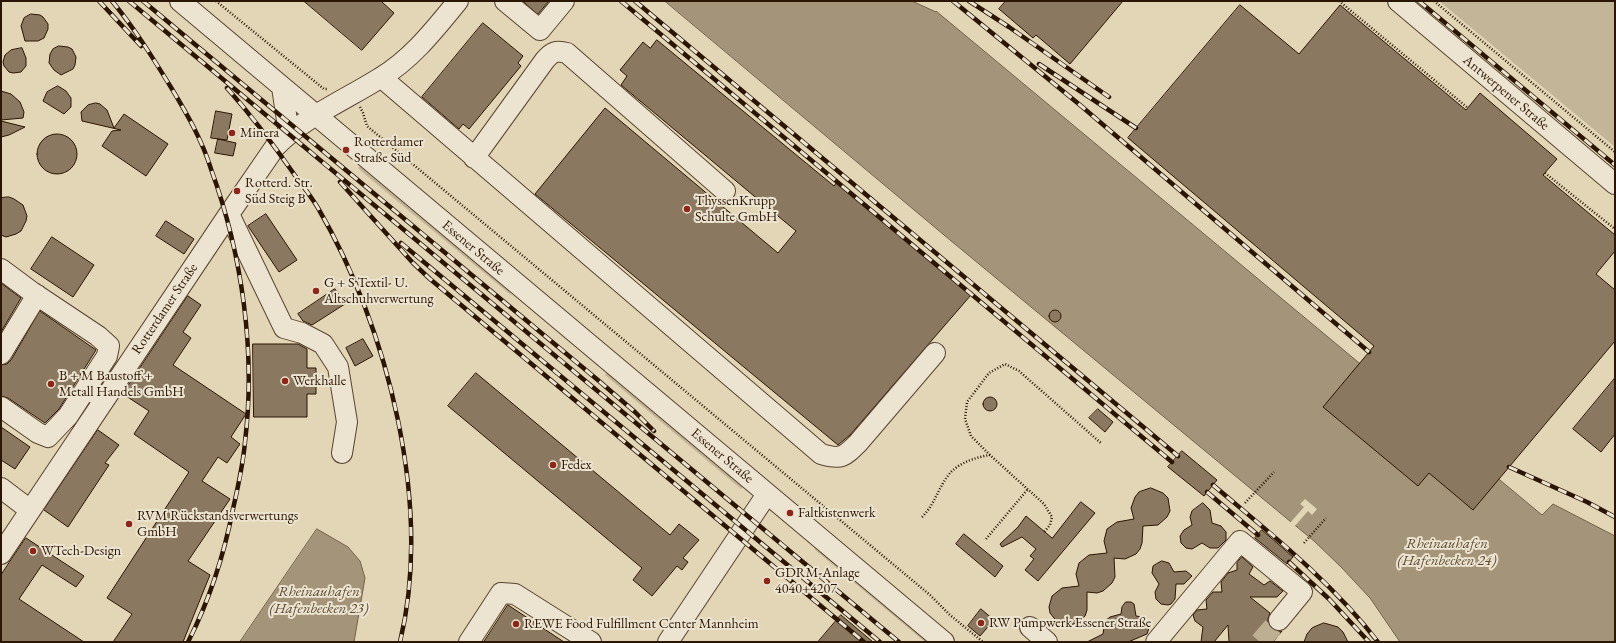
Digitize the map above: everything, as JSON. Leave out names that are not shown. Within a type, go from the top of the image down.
[{"type":"street","name":"Essener Straße","points":[[180,1],[944,642]]},
{"type":"street","name":"Rotterdamer Straße","points":[[3,548],[275,147],[289,134],[316,116],[382,78],[427,39],[458,1]]},
{"type":"street","points":[[505,1],[540,30],[564,1]]},
{"type":"street","name":"Antwerpener Straße","points":[[1398,1],[1615,184]]},
{"type":"street","points":[[474,158],[545,60],[551,53],[559,51],[567,53],[725,191]]},
{"type":"street","points":[[382,78],[821,454],[839,458],[848,453],[935,353]]},
{"type":"street","points":[[282,87],[289,134]]},
{"type":"street","points":[[229,214],[284,328],[302,334],[323,344],[338,367],[347,422],[342,453]]},
{"type":"street","points":[[1,269],[37,296],[98,336],[109,346],[107,356],[68,416],[48,436],[38,433],[1,407]]},
{"type":"street","points":[[1,354],[37,296]]},
{"type":"street","points":[[85,390],[105,398]]},
{"type":"street","points":[[1,488],[30,510]]},
{"type":"street","name":"Essener Straße","points":[[668,642],[767,494]]},
{"type":"street","points":[[1157,642],[1240,540],[1302,592],[1278,620]]},
{"type":"street","points":[[469,642],[501,593],[515,594],[591,642]]},
{"type":"street","points":[[1030,627],[1047,642]]},
{"type":"path","points":[[216,1],[324,89],[339,91],[358,105],[364,113],[367,126],[930,595],[950,615],[983,642]]},
{"type":"path","points":[[1339,1],[1468,108]]},
{"type":"path","points":[[1434,1],[1615,152]]},
{"type":"path","points":[[1545,173],[1615,229]]},
{"type":"path","points":[[1044,532],[1050,524],[1052,517],[1044,504],[971,436],[965,419],[967,402],[989,373],[1005,364],[1019,370],[1102,444]]},
{"type":"path","points":[[922,517],[930,509],[951,472],[974,458],[990,455]]},
{"type":"path","points":[[1245,503],[1274,472]]},
{"type":"path","points":[[986,539],[1028,489]]},
{"type":"path","points":[[1304,544],[1326,518]]},
{"type":"shaded area","points":[[1439,1],[1615,1],[1615,147]]},
{"type":"shaded area","points":[[362,164],[505,285],[512,296],[368,177],[358,168]]},
{"type":"shaded area","points":[[606,373],[614,375],[745,484],[741,489],[605,375]]},
{"type":"shaded area","points":[[816,547],[929,642],[925,642],[814,549]]},
{"type":"water","name":"Rheinauhafen (Hafenbecken 24)","points":[[665,1],[912,1],[936,11],[1542,515],[1553,504],[1615,536],[1615,642],[1400,642],[1370,598],[1314,541],[950,240]]},
{"type":"water","name":"Rheinauhafen (Hafenbecken 23)","points":[[317,529],[348,547],[360,561],[365,578],[354,642],[240,642]]},
{"type":"pier","points":[[1305,499],[1317,509],[1312,515],[1308,511],[1294,527],[1290,523],[1304,507],[1300,504]]},
{"type":"building","points":[[304,1],[381,1],[394,13],[362,50]]},
{"type":"building","points":[[523,1],[549,1],[538,14]]},
{"type":"building","points":[[1006,1],[1123,1],[1070,64],[1036,35],[1033,38],[999,9]]},
{"type":"building","points":[[1240,5],[1299,54],[1340,5],[1466,110],[1480,93],[1557,159],[1543,175],[1615,235],[1615,251],[1596,274],[1615,290],[1615,341],[1473,510],[1429,473],[1418,486],[1323,407],[1374,346],[1128,138]]},
{"type":"building","points":[[31,14],[40,15],[48,24],[48,29],[44,38],[38,41],[25,41],[21,26],[24,18]]},
{"type":"building","points":[[483,23],[523,56],[518,63],[521,66],[469,129],[463,124],[459,129],[422,97]]},
{"type":"building","points":[[657,40],[834,186],[837,182],[971,295],[850,435],[838,445],[535,194],[605,108],[778,253],[796,231],[621,85],[627,76],[620,70],[643,42],[650,48]]},
{"type":"building","points":[[59,46],[72,49],[76,57],[73,69],[61,75],[54,70],[49,63],[50,54],[53,49]]},
{"type":"building","points":[[22,48],[26,58],[26,66],[21,72],[9,72],[4,66],[3,62],[5,55],[11,50]]},
{"type":"building","points":[[58,86],[66,91],[71,98],[71,107],[64,114],[43,101],[47,92]]},
{"type":"building","points":[[1,91],[11,94],[20,102],[24,112],[23,118],[1,120]]},
{"type":"building","points":[[96,103],[100,104],[107,110],[114,128],[124,114],[168,144],[146,176],[102,146],[112,131],[121,130],[82,121],[81,112],[88,105]]},
{"type":"building","points":[[216,111],[232,114],[227,140],[211,138]]},
{"type":"building","points":[[1,121],[25,127],[9,135],[1,137]]},
{"type":"building","points":[[57,134],[71,140],[77,154],[71,168],[57,174],[43,168],[37,154],[43,140]]},
{"type":"building","points":[[218,139],[236,143],[233,156],[215,153]]},
{"type":"building","points":[[9,197],[23,205],[27,216],[21,231],[6,237],[1,235],[1,198]]},
{"type":"building","points":[[266,214],[297,260],[279,272],[248,226]]},
{"type":"building","points":[[166,221],[194,239],[184,254],[156,236]]},
{"type":"building","points":[[52,237],[94,265],[73,297],[31,269]]},
{"type":"building","points":[[1,283],[21,298],[1,332]]},
{"type":"building","points":[[335,289],[345,304],[312,325],[303,321],[298,314]]},
{"type":"building","points":[[188,296],[201,305],[183,332],[191,338],[173,365],[246,414],[231,437],[240,444],[227,463],[218,457],[202,481],[230,499],[188,561],[210,575],[183,642],[113,642],[132,614],[107,598],[189,472],[134,434],[149,411],[123,394]]},
{"type":"building","points":[[1055,310],[1059,312],[1061,316],[1059,320],[1055,322],[1051,320],[1049,316],[1051,312]]},
{"type":"building","points":[[40,311],[96,350],[59,409],[45,423],[8,398],[1,396],[1,365],[7,364],[11,360]]},
{"type":"building","points":[[363,339],[373,356],[355,366],[346,348]]},
{"type":"building","name":"Werkhalle","points":[[253,344],[298,344],[307,349],[307,368],[316,368],[316,394],[307,394],[307,417],[254,417]]},
{"type":"building","name":"Fedex","points":[[476,373],[670,535],[679,524],[699,540],[683,558],[688,562],[682,570],[677,566],[652,596],[633,580],[642,568],[448,406]]},
{"type":"building","points":[[1615,378],[1615,434],[1601,452],[1573,429]]},
{"type":"building","points":[[990,397],[995,399],[997,404],[995,409],[990,411],[985,409],[983,404],[985,399]]},
{"type":"building","points":[[1098,409],[1113,422],[1105,432],[1089,418]]},
{"type":"building","points":[[1,427],[30,447],[15,469],[1,460]]},
{"type":"building","points":[[98,430],[119,445],[105,463],[109,465],[68,527],[44,510]]},
{"type":"building","points":[[1182,451],[1217,480],[1204,496],[1168,467]]},
{"type":"building","points":[[1151,488],[1163,493],[1168,498],[1170,511],[1167,517],[1158,525],[1143,526],[1142,543],[1136,554],[1125,559],[1114,558],[1115,577],[1112,583],[1103,591],[1097,593],[1087,592],[1087,610],[1085,616],[1080,621],[1069,626],[1058,623],[1050,613],[1049,607],[1052,596],[1062,588],[1079,586],[1076,574],[1079,563],[1089,555],[1107,553],[1104,541],[1107,529],[1117,522],[1134,519],[1131,508],[1135,497],[1139,492]]},
{"type":"building","points":[[1081,502],[1095,513],[1038,581],[1025,570],[1034,559],[1030,556],[1036,549],[1022,537],[1002,547],[1000,544],[1018,527],[1026,516],[1052,538]]},
{"type":"building","points":[[1203,503],[1210,510],[1212,523],[1221,526],[1226,532],[1226,540],[1218,548],[1210,548],[1202,543],[1192,549],[1186,548],[1181,543],[1180,536],[1184,530],[1192,525],[1190,517],[1192,511]]},
{"type":"building","points":[[1262,530],[1293,557],[1287,564],[1255,538]]},
{"type":"building","points":[[964,534],[1003,566],[995,577],[956,544]]},
{"type":"building","points":[[26,538],[84,576],[76,587],[42,565],[19,599],[84,642],[1,642],[1,575]]},
{"type":"building","points":[[1242,557],[1253,567],[1249,574],[1264,585],[1270,581],[1283,591],[1277,597],[1250,597],[1270,613],[1268,624],[1271,629],[1282,631],[1273,642],[1229,642],[1228,625],[1214,642],[1201,642],[1203,627],[1195,621],[1193,615],[1197,610],[1207,609],[1206,600],[1213,592],[1222,592],[1221,582],[1228,573],[1237,570],[1237,563]]},
{"type":"building","points":[[1162,561],[1169,563],[1174,572],[1186,571],[1192,576],[1184,584],[1176,584],[1175,599],[1168,605],[1161,604],[1156,599],[1155,592],[1159,584],[1152,573],[1153,566]]},
{"type":"building","points":[[1126,602],[1131,602],[1134,604],[1136,616],[1142,617],[1148,621],[1149,628],[1147,634],[1128,642],[1087,642],[1103,634],[1105,621],[1110,617],[1121,614],[1122,607]]},
{"type":"building","name":"REWE Food Fulfillment Center Mannheim","points":[[508,605],[564,642],[484,642]]},
{"type":"building","name":"RW Pumpwerk Essener Straße","points":[[981,609],[994,620],[980,636],[968,626]]},
{"type":"building","points":[[841,615],[873,642],[818,642]]},
{"type":"building","points":[[1324,623],[1338,627],[1343,632],[1348,642],[1304,642],[1307,634],[1312,628]]},
{"type":"tunnel","points":[[1260,642],[1279,620]]},
{"type":"railway","points":[[99,1],[141,46]]},
{"type":"railway","points":[[112,1],[136,33],[165,77],[199,138],[222,201],[231,235],[244,303],[249,373],[248,408],[242,468],[229,526],[215,577],[203,610],[188,642]]},
{"type":"railway","points":[[129,1],[899,642]]},
{"type":"railway","points":[[143,1],[599,381],[635,412],[654,431]]},
{"type":"railway","points":[[621,1],[1172,462]]},
{"type":"railway","points":[[635,1],[1178,456]]},
{"type":"railway","points":[[953,1],[1080,105],[1369,352]]},
{"type":"railway","points":[[969,1],[1109,97]]},
{"type":"railway","points":[[1419,1],[1615,165]]},
{"type":"railway","points":[[1039,64],[1136,128]]},
{"type":"railway","points":[[227,88],[270,141],[318,208],[343,255],[365,307],[383,362],[398,419],[407,476],[411,533],[409,589],[400,642]]},
{"type":"railway","points":[[340,182],[413,263],[430,279],[864,642]]},
{"type":"railway","points":[[401,243],[880,642]]},
{"type":"railway","points":[[1509,467],[1587,502],[1615,517]]},
{"type":"railway","points":[[1213,485],[1300,559],[1341,599],[1378,642]]},
{"type":"railway","points":[[1207,492],[1258,535]]},
{"type":"railway","points":[[1289,562],[1329,599],[1369,642]]},
{"type":"place","name":"Minera","points":[[232,133]]},
{"type":"place","name":"Rotterdamer Straße Süd","points":[[346,150]]},
{"type":"place","name":"Rotterd. Str. Süd Steig B","points":[[237,191]]},
{"type":"place","name":"ThyssenKrupp Schulte GmbH","points":[[687,209]]},
{"type":"place","name":"G + S Textil- U. Altschuhverwertung","points":[[316,291]]},
{"type":"place","name":"Werkhalle","points":[[285,381]]},
{"type":"place","name":"B + M Baustoff + Metall Handels GmbH","points":[[51,384]]},
{"type":"place","name":"Fedex","points":[[553,465]]},
{"type":"place","name":"Faltkistenwerk","points":[[790,513]]},
{"type":"place","name":"RVM Rückstandsverwertungs GmbH","points":[[129,524]]},
{"type":"place","name":"WTech-Design","points":[[33,551]]},
{"type":"place","name":"GDRM-Anlage 4040+4207","points":[[767,581]]},
{"type":"place","name":"RW Pumpwerk Essener Straße","points":[[981,623]]},
{"type":"place","name":"REWE Food Fulfillment Center Mannheim","points":[[516,624]]}]
